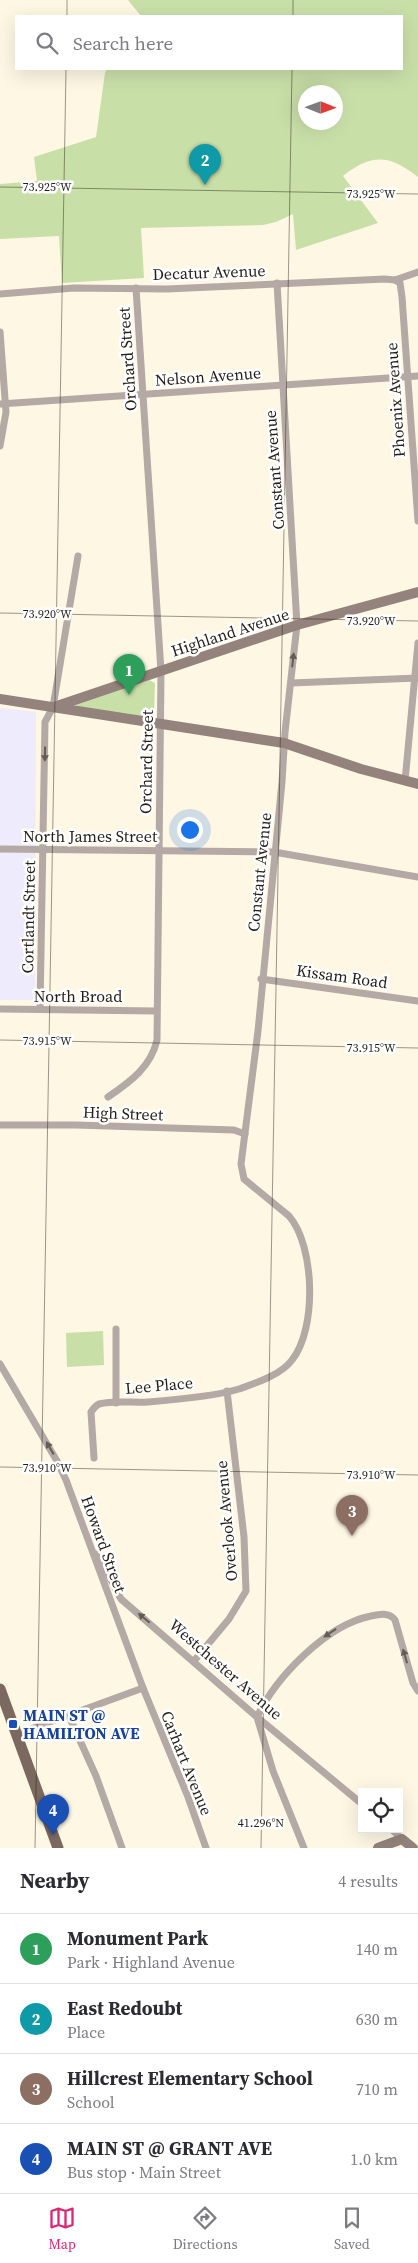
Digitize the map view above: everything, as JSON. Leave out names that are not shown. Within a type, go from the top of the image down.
[{"type":"main road","points":[[1,1695],[58,1848]]},
{"type":"street","name":"Decatur Avenue","points":[[0,294],[74,288],[167,289],[385,278],[395,280],[418,272]]},
{"type":"street","name":"Phoenix Avenue","points":[[395,280],[400,283],[402,297],[418,521]]},
{"type":"street","name":"Constant Avenue","points":[[227,1391],[245,1386],[284,1369],[300,1348],[308,1323],[308,1275],[304,1242],[289,1216],[244,1179],[241,1161],[258,1031],[284,743],[297,625],[277,283]]},
{"type":"street","name":"Orchard Street","points":[[108,1097],[151,1060],[157,1040],[161,671],[136,288]]},
{"type":"street","points":[[0,332],[3,404],[0,446]]},
{"type":"street","name":"Nelson Avenue","points":[[3,404],[418,376]]},
{"type":"street","name":"Cortlandt Street","points":[[40,1009],[45,722],[53,707],[78,556]]},
{"type":"street","name":"Highland Avenue","points":[[53,707],[297,625],[418,592]]},
{"type":"street","points":[[405,781],[418,644]]},
{"type":"street","points":[[291,683],[416,678]]},
{"type":"street","points":[[0,699],[284,743],[418,784]]},
{"type":"street","name":"North James Street","points":[[0,849],[274,852],[418,877]]},
{"type":"street","name":"Kissam Road","points":[[262,979],[418,1001]]},
{"type":"street","name":"North Broad","points":[[0,1010],[156,1010]]},
{"type":"street","name":"High Street","points":[[0,1125],[76,1125],[234,1130],[245,1134]]},
{"type":"street","points":[[116,1329],[116,1403]]},
{"type":"street","name":"Howard Street","points":[[0,1364],[57,1461],[89,1541],[143,1688]]},
{"type":"street","name":"Lee Place","points":[[94,1458],[90,1412],[95,1406],[149,1402],[227,1391]]},
{"type":"street","name":"Overlook Avenue","points":[[194,1661],[228,1619],[246,1591],[244,1537],[227,1391]]},
{"type":"street","name":"Westchester Avenue","points":[[89,1541],[121,1599],[257,1717],[358,1801]]},
{"type":"street","points":[[304,1848],[272,1771],[257,1717],[262,1706],[283,1679],[325,1636],[344,1624],[375,1615],[387,1614],[395,1620],[413,1683],[418,1691]]},
{"type":"street","points":[[17,1734],[143,1688]]},
{"type":"street","name":"Carhart Avenue","points":[[143,1688],[188,1797],[206,1848]]},
{"type":"street","points":[[68,1714],[96,1776],[122,1848]]},
{"type":"street","points":[[395,1833],[412,1848]]},
{"type":"street","points":[[378,1848],[402,1839]]},
{"type":"shaded area","points":[[0,708],[36,712],[35,1000],[0,1000]]},
{"type":"green space","points":[[128,0],[418,0],[418,177],[399,164],[381,160],[363,163],[343,176],[378,223],[296,250],[293,214],[276,222],[263,225],[141,228],[144,278],[62,283],[59,236],[0,239],[0,184],[37,181],[34,157],[96,137],[106,70],[403,70],[403,15],[140,15]]},
{"type":"green space","points":[[149,680],[155,683],[154,714],[150,718],[76,707],[76,704]]},
{"type":"green space","points":[[103,1331],[104,1365],[67,1367],[66,1333]]},
{"type":"place","name":"East Redoubt","points":[[205,185]]},
{"type":"place","name":"Monument Park","points":[[129,695]]},
{"type":"place","name":"Hillcrest Elementary School","points":[[352,1536]]},
{"type":"place","name":"MAIN ST @ HAMILTON AVE","points":[[13,1724]]},
{"type":"place","name":"MAIN ST @ GRANT AVE","points":[[53,1835]]}]
